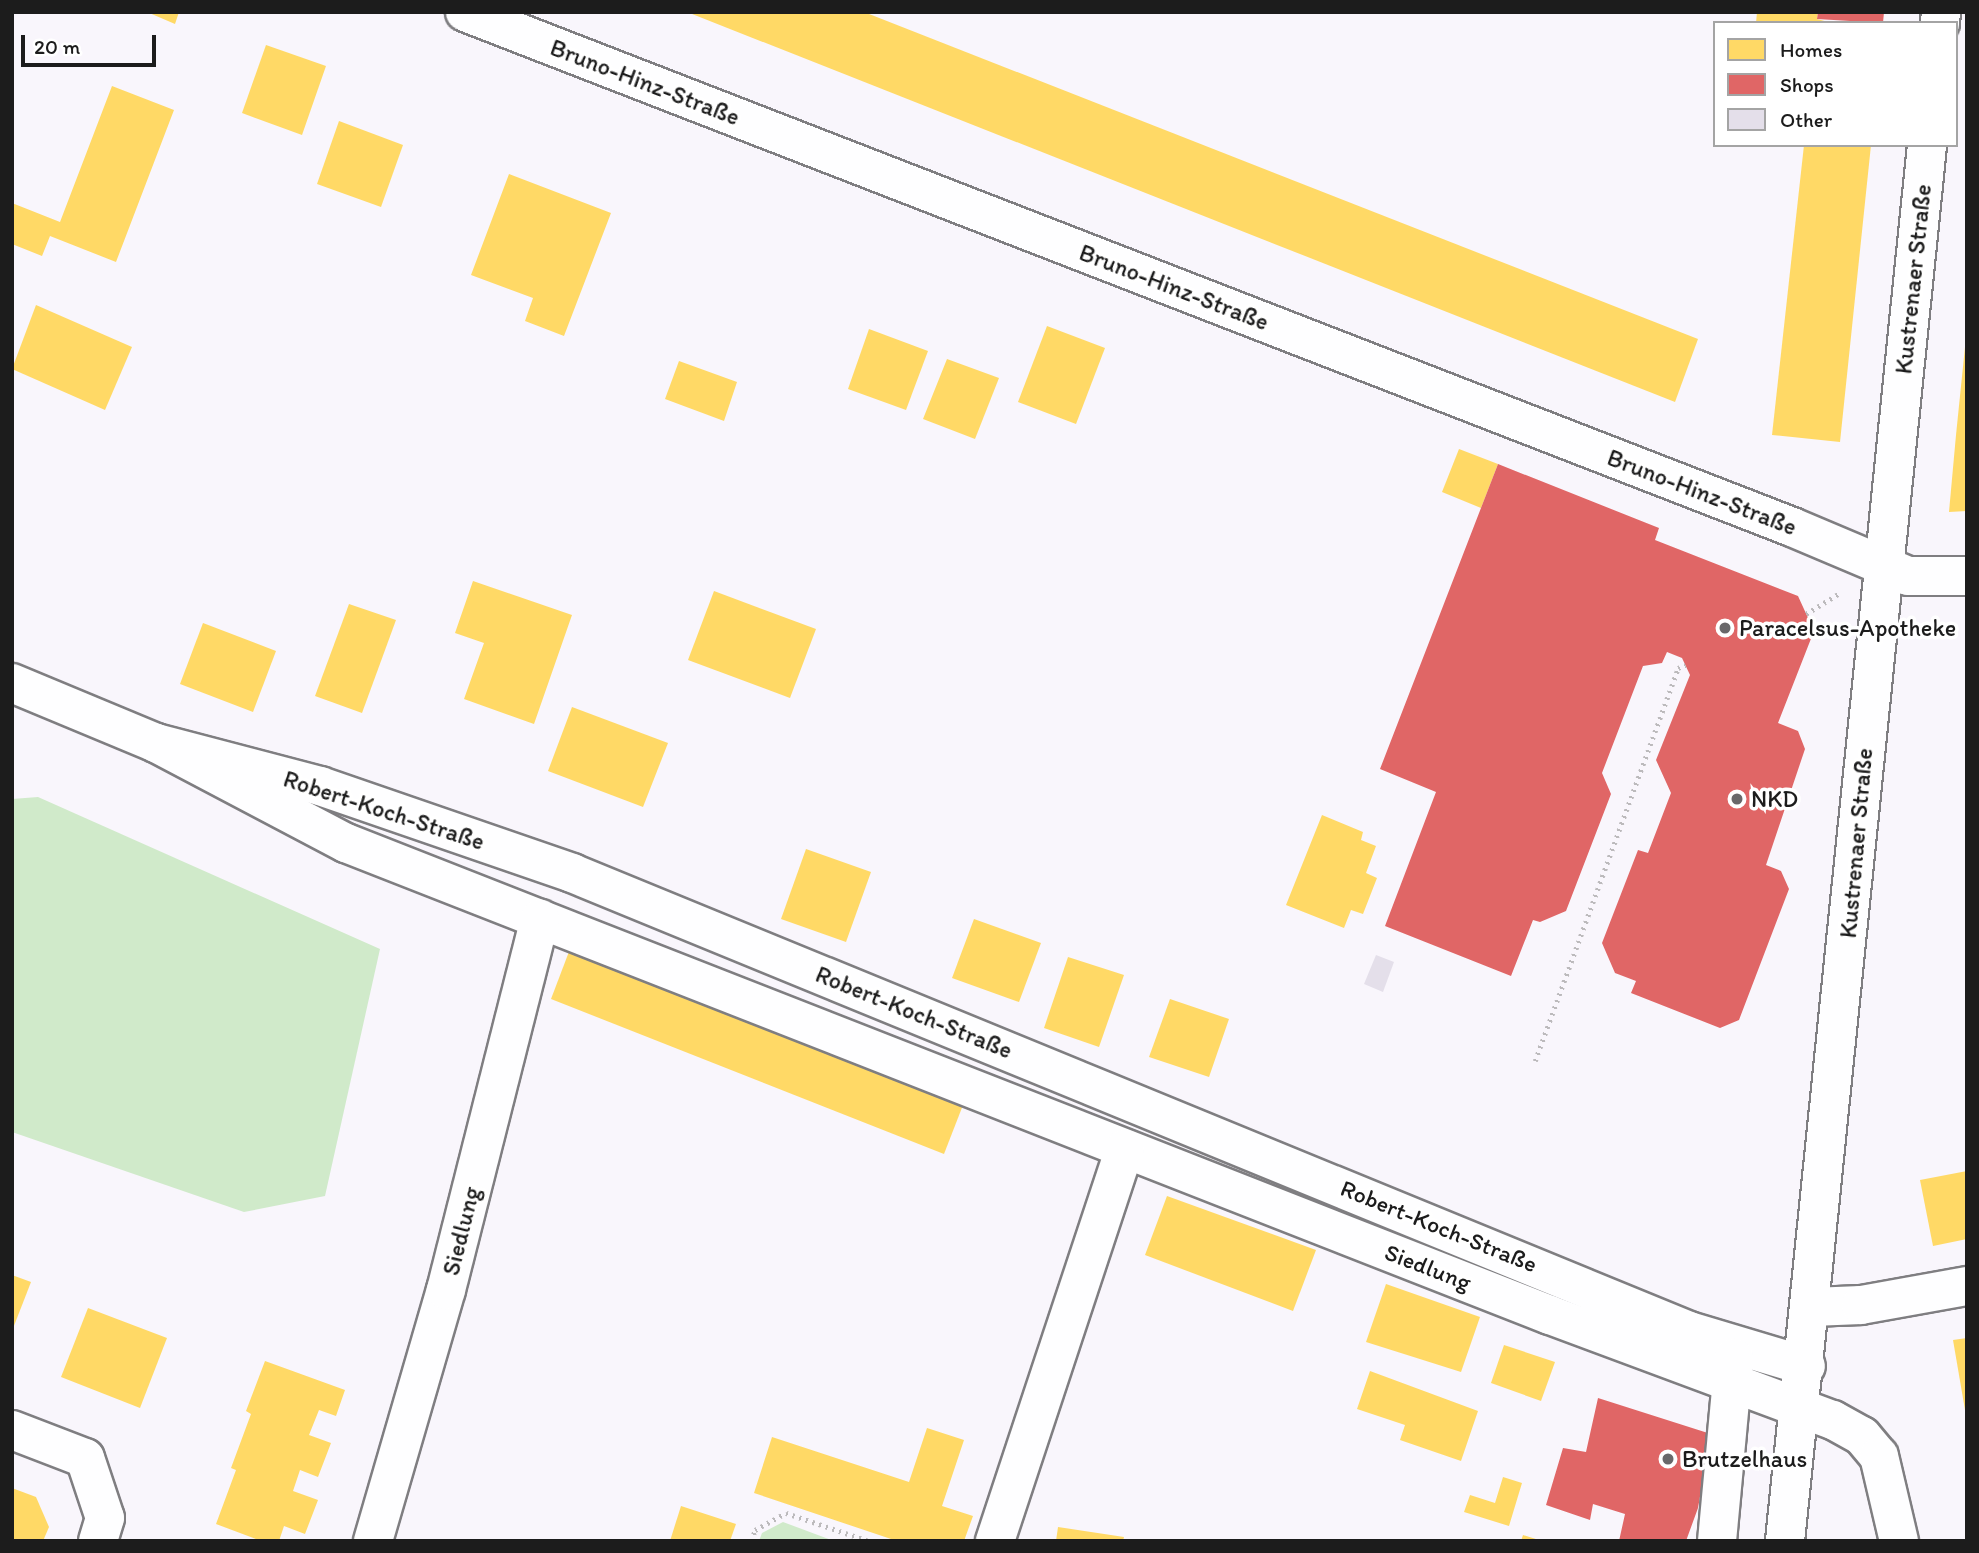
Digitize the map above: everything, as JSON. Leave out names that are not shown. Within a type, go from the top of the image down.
[{"type":"street","name":"Bruno-Hinz-Straße","points":[[478,15],[1908,576],[1967,576]]},
{"type":"street","name":"Kustrenaer Straße","points":[[1785,1541],[1802,1408],[1882,564],[1927,147]]},
{"type":"street","name":"Robert-Koch-Straße","points":[[12,683],[156,743],[320,786],[572,873],[1614,1320]]},
{"type":"street","name":"Siedlung","points":[[156,743],[346,843],[540,919],[580,931],[1125,1149],[1614,1320],[1733,1366],[1802,1408],[1862,1436],[1879,1456],[1899,1541]]},
{"type":"street","name":"Siedlung","points":[[373,1541],[446,1290],[540,919]]},
{"type":"street","points":[[995,1541],[1125,1149]]},
{"type":"street","points":[[1812,1307],[1861,1305],[1967,1286]]},
{"type":"street","points":[[1717,1541],[1733,1366],[1806,1366]]},
{"type":"street","points":[[12,1430],[85,1458],[105,1518],[97,1541]]},
{"type":"path","points":[[1535,1060],[1678,668],[1685,665]]},
{"type":"path","points":[[751,1541],[755,1530],[786,1513],[869,1541]]},
{"type":"green space","points":[[38,797],[380,949],[325,1196],[244,1212],[12,1132],[12,799]]},
{"type":"green space","points":[[783,1522],[834,1541],[759,1541],[762,1533]]},
{"type":"building: Homes","points":[[147,12],[179,12],[175,24]]},
{"type":"building: Homes","points":[[687,12],[864,12],[1698,339],[1675,402]]},
{"type":"building: Homes","points":[[1757,12],[1818,12],[1817,19],[1824,21],[1756,21]]},
{"type":"building: Homes","points":[[266,45],[326,66],[302,135],[242,113]]},
{"type":"building: Homes","points":[[112,86],[174,110],[116,262],[50,236],[42,256],[12,244],[12,203],[60,222]]},
{"type":"building: Homes","points":[[339,121],[403,145],[381,207],[317,184]]},
{"type":"building: Homes","points":[[1804,147],[1871,147],[1840,442],[1772,435]]},
{"type":"building: Homes","points":[[509,174],[611,213],[564,336],[525,321],[533,298],[471,275]]},
{"type":"building: Homes","points":[[36,305],[132,347],[105,410],[12,369]]},
{"type":"building: Homes","points":[[1047,326],[1105,348],[1076,424],[1018,402]]},
{"type":"building: Homes","points":[[869,329],[928,351],[906,410],[848,389]]},
{"type":"building: Homes","points":[[1965,347],[1967,511],[1949,512],[1956,435]]},
{"type":"building: Homes","points":[[947,359],[999,378],[975,439],[923,419]]},
{"type":"building: Homes","points":[[679,361],[737,382],[724,421],[665,399]]},
{"type":"building: Homes","points":[[1459,449],[1498,464],[1481,508],[1442,492]]},
{"type":"building: Homes","points":[[473,581],[572,615],[534,724],[464,699],[484,643],[455,633]]},
{"type":"building: Homes","points":[[714,591],[816,629],[790,698],[688,660]]},
{"type":"building: Homes","points":[[349,604],[396,620],[362,713],[315,696]]},
{"type":"building: Homes","points":[[203,623],[276,651],[253,712],[180,684]]},
{"type":"building: Homes","points":[[572,707],[668,743],[643,807],[548,771]]},
{"type":"building: Homes","points":[[1322,815],[1363,832],[1361,840],[1376,846],[1366,873],[1377,878],[1363,914],[1351,910],[1344,928],[1286,905]]},
{"type":"building: Homes","points":[[806,849],[871,872],[846,942],[781,919]]},
{"type":"building: Homes","points":[[974,919],[1041,943],[1019,1002],[952,978]]},
{"type":"building: Homes","points":[[570,949],[963,1105],[944,1154],[551,999]]},
{"type":"building: Homes","points":[[1068,957],[1124,975],[1099,1047],[1044,1028]]},
{"type":"building: Homes","points":[[1170,999],[1229,1019],[1209,1077],[1149,1057]]},
{"type":"building: Homes","points":[[1967,1171],[1967,1239],[1933,1246],[1920,1180]]},
{"type":"building: Homes","points":[[1167,1196],[1316,1250],[1293,1311],[1145,1255]]},
{"type":"building: Homes","points":[[12,1275],[31,1282],[12,1331]]},
{"type":"building: Homes","points":[[1386,1284],[1480,1317],[1461,1372],[1366,1342]]},
{"type":"building: Homes","points":[[88,1308],[167,1338],[140,1408],[61,1377]]},
{"type":"building: Homes","points":[[1967,1338],[1967,1410],[1965,1410],[1953,1340]]},
{"type":"building: Homes","points":[[1504,1345],[1555,1362],[1541,1401],[1491,1383]]},
{"type":"building: Homes","points":[[265,1361],[345,1390],[336,1416],[319,1410],[309,1435],[331,1443],[318,1477],[300,1470],[293,1491],[318,1500],[305,1534],[284,1526],[279,1541],[261,1541],[216,1524],[236,1470],[231,1468],[251,1414],[246,1411]]},
{"type":"building: Homes","points":[[1370,1371],[1478,1411],[1461,1461],[1400,1440],[1405,1425],[1357,1409]]},
{"type":"building: Homes","points":[[927,1428],[964,1440],[942,1506],[973,1516],[964,1541],[897,1541],[754,1493],[772,1437],[909,1482]]},
{"type":"building: Homes","points":[[1503,1477],[1522,1483],[1509,1526],[1464,1512],[1470,1495],[1495,1503]]},
{"type":"building: Homes","points":[[12,1488],[36,1497],[49,1527],[43,1541],[12,1541]]},
{"type":"building: Homes","points":[[681,1506],[736,1524],[730,1541],[670,1541]]},
{"type":"building: Homes","points":[[1058,1527],[1124,1537],[1123,1541],[1056,1541]]},
{"type":"building: Homes","points":[[1523,1535],[1539,1540],[1521,1541]]},
{"type":"building: Shops","points":[[1818,12],[1884,12],[1883,21],[1817,19]]},
{"type":"building: Shops","points":[[1498,464],[1659,528],[1655,540],[1798,596],[1814,631],[1778,723],[1798,731],[1805,749],[1766,865],[1781,871],[1789,889],[1739,1020],[1720,1028],[1631,993],[1636,981],[1615,973],[1602,943],[1638,850],[1648,853],[1671,793],[1656,760],[1690,675],[1682,658],[1667,652],[1662,663],[1643,666],[1602,773],[1611,794],[1566,911],[1540,922],[1533,920],[1511,976],[1385,926],[1436,792],[1380,769]]},
{"type":"building: Shops","points":[[1598,1398],[1711,1434],[1698,1508],[1686,1541],[1619,1541],[1625,1514],[1593,1504],[1590,1520],[1546,1505],[1563,1448],[1586,1452]]},
{"type":"building: Other","points":[[1376,955],[1394,962],[1383,992],[1364,984]]},
{"type":"place","name":"Paracelsus-Apotheke","points":[[1725,628]]},
{"type":"place","name":"NKD","points":[[1737,799]]},
{"type":"place","name":"Brutzelhaus","points":[[1668,1459]]}]
